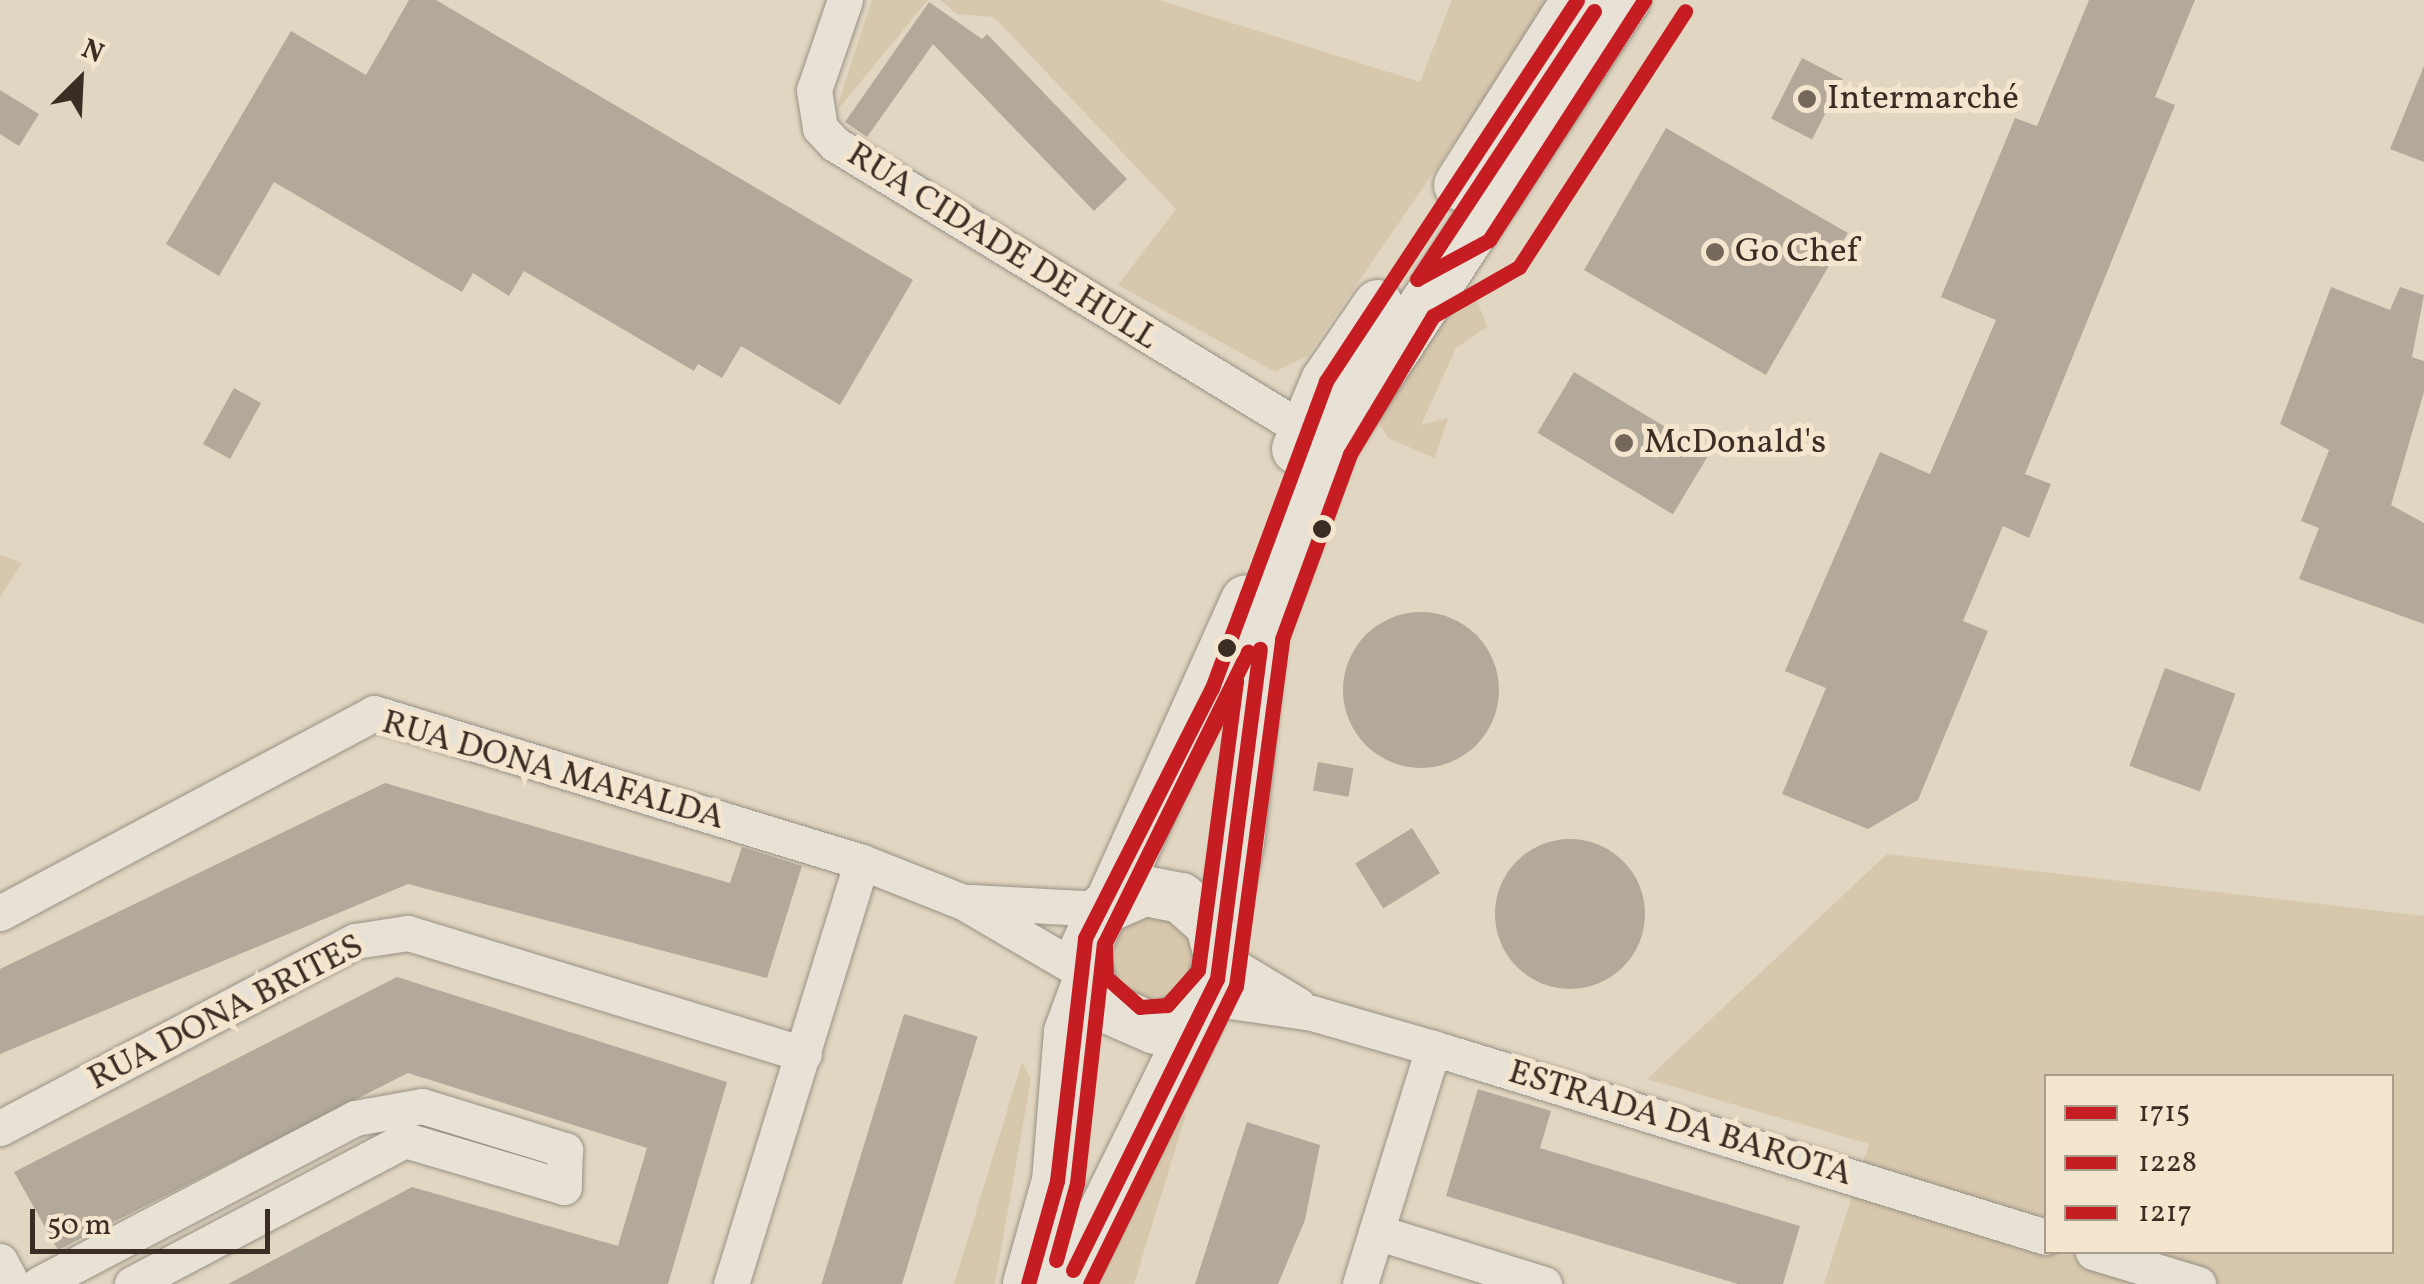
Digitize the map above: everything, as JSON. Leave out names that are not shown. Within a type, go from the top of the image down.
[{"type":"street","name":"RUA CIDADE DE HULL","points":[[845,0],[814,90],[820,128],[835,144],[1304,430]]},
{"type":"street","points":[[1028,1284],[1057,1181],[1069,1032],[1084,979],[1085,938],[1106,907],[1212,688],[1304,430],[1326,381],[1577,0]]},
{"type":"street","points":[[1068,1284],[1210,978],[1239,842],[1262,634],[1332,446],[1625,0]]},
{"type":"street","name":"RUA DONA MAFALDA","points":[[0,913],[374,714],[862,862],[963,902],[1084,979]]},
{"type":"street","points":[[731,1284],[862,862]]},
{"type":"street","points":[[1106,907],[1163,892],[1198,909],[1210,978]]},
{"type":"street","name":"RUA DONA MAFALDA","points":[[963,902],[1106,907]]},
{"type":"street","name":"RUA DONA BRITES","points":[[0,1128],[355,941],[408,933],[804,1054]]},
{"type":"street","points":[[1084,979],[1133,1027],[1210,978]]},
{"type":"street","name":"ESTRADA DA BAROTA","points":[[1210,978],[1312,1014],[2044,1236]]},
{"type":"street","points":[[1360,1284],[1433,1048]]},
{"type":"street","points":[[39,1284],[355,1118],[422,1106],[565,1150],[564,1187],[404,1140],[132,1284]]},
{"type":"street","points":[[1376,1232],[1544,1284]]},
{"type":"street","points":[[2100,1254],[2198,1284]]},
{"type":"street","points":[[0,1261],[12,1284]]},
{"type":"shaded area","points":[[872,0],[928,0],[835,113]]},
{"type":"shaded area","points":[[940,0],[1159,0],[1420,82],[1452,0],[1552,0],[1308,355],[1275,372],[1118,285],[1176,209],[994,17],[957,14]]},
{"type":"shaded area","points":[[1453,294],[1477,300],[1487,327],[1456,348],[1421,425],[1448,418],[1435,458],[1388,438],[1374,415]]},
{"type":"shaded area","points":[[0,555],[22,563],[0,597]]},
{"type":"shaded area","points":[[1887,854],[2424,916],[2424,1284],[1824,1284],[1869,1144],[1647,1079]]},
{"type":"shaded area","points":[[1130,909],[1190,925],[1199,970],[1181,997],[1151,1008],[1106,984],[1104,933]]},
{"type":"shaded area","points":[[1022,1062],[1031,1079],[995,1284],[954,1284]]},
{"type":"shaded area","points":[[1187,1111],[1134,1284],[1092,1284],[1132,1193]]},
{"type":"building","points":[[409,0],[436,0],[913,280],[840,405],[741,346],[722,378],[698,364],[694,371],[524,271],[509,296],[473,273],[462,292],[274,182],[219,276],[166,244],[291,31],[366,75]]},
{"type":"building","points":[[2089,0],[2195,0],[2155,97],[2175,105],[2025,474],[2051,484],[2029,538],[2003,526],[1963,621],[1988,631],[1918,800],[1868,829],[1782,794],[1826,688],[1785,671],[1880,452],[1930,474],[1996,320],[1941,297],[2015,118],[2037,126]]},
{"type":"building","points":[[929,2],[982,39],[987,34],[1127,179],[1094,211],[933,44],[867,137],[845,122]]},
{"type":"building","points":[[1802,58],[1843,79],[1812,139],[1771,119]]},
{"type":"building","points":[[2424,66],[2424,162],[2390,149]]},
{"type":"building","points":[[0,90],[39,114],[19,146],[0,134]]},
{"type":"building","name":"Go Chef","points":[[1666,128],[1848,233],[1766,375],[1584,270]]},
{"type":"building","points":[[2331,287],[2390,310],[2400,287],[2424,295],[2412,357],[2424,361],[2424,392],[2391,505],[2424,523],[2424,624],[2299,579],[2319,528],[2301,521],[2329,450],[2280,424]]},
{"type":"building","name":"McDonald's","points":[[1574,372],[1709,453],[1673,514],[1537,433]]},
{"type":"building","points":[[234,388],[261,403],[230,459],[203,444]]},
{"type":"building","points":[[1421,612],[1451,618],[1476,635],[1493,660],[1499,690],[1493,720],[1476,745],[1451,762],[1421,768],[1391,762],[1366,745],[1349,720],[1343,690],[1349,660],[1366,635],[1391,618]]},
{"type":"building","points":[[2165,668],[2235,694],[2200,791],[2129,766]]},
{"type":"building","points":[[1318,762],[1353,768],[1348,797],[1313,791]]},
{"type":"building","points":[[385,783],[730,883],[742,847],[802,866],[767,978],[408,884],[0,1054],[0,969]]},
{"type":"building","points":[[1412,828],[1440,873],[1383,908],[1355,864]]},
{"type":"building","points":[[1570,839],[1599,845],[1623,861],[1639,885],[1645,914],[1639,943],[1623,967],[1599,983],[1570,989],[1541,983],[1517,967],[1501,943],[1495,914],[1501,885],[1517,861],[1541,845]]},
{"type":"building","points":[[397,977],[727,1082],[668,1284],[228,1284],[412,1187],[618,1246],[647,1148],[408,1073],[58,1250],[14,1172]]},
{"type":"building","points":[[904,1014],[978,1037],[902,1284],[821,1284]]},
{"type":"building","points":[[1478,1089],[1551,1111],[1540,1148],[1800,1226],[1783,1284],[1738,1284],[1446,1196]]},
{"type":"building","points":[[1247,1122],[1320,1145],[1305,1220],[1278,1284],[1195,1284]]},
{"type":"transit line","name":"1715","points":[[1028,1284],[1057,1181],[1085,938],[1212,688],[1326,381],[1577,0]]},
{"type":"transit line","name":"1217","points":[[1594,11],[1417,279],[1489,240],[1644,0]]},
{"type":"transit line","name":"1228","points":[[1090,1284],[1236,986],[1282,639],[1350,454],[1433,316],[1519,267],[1685,11]]},
{"type":"transit line","name":"1715","points":[[1073,1270],[1217,979],[1260,649]]},
{"type":"transit line","name":"1228","points":[[1056,1260],[1077,1183],[1104,944],[1248,651]]},
{"type":"transit line","name":"1217","points":[[1236,681],[1198,970],[1167,1005],[1140,1007],[1106,977],[1105,943],[1236,681]]},
{"type":"place","name":"Intermarché","points":[[1807,99]]},
{"type":"place","name":"Go Chef","points":[[1715,252]]},
{"type":"place","name":"McDonald's","points":[[1624,443]]}]
